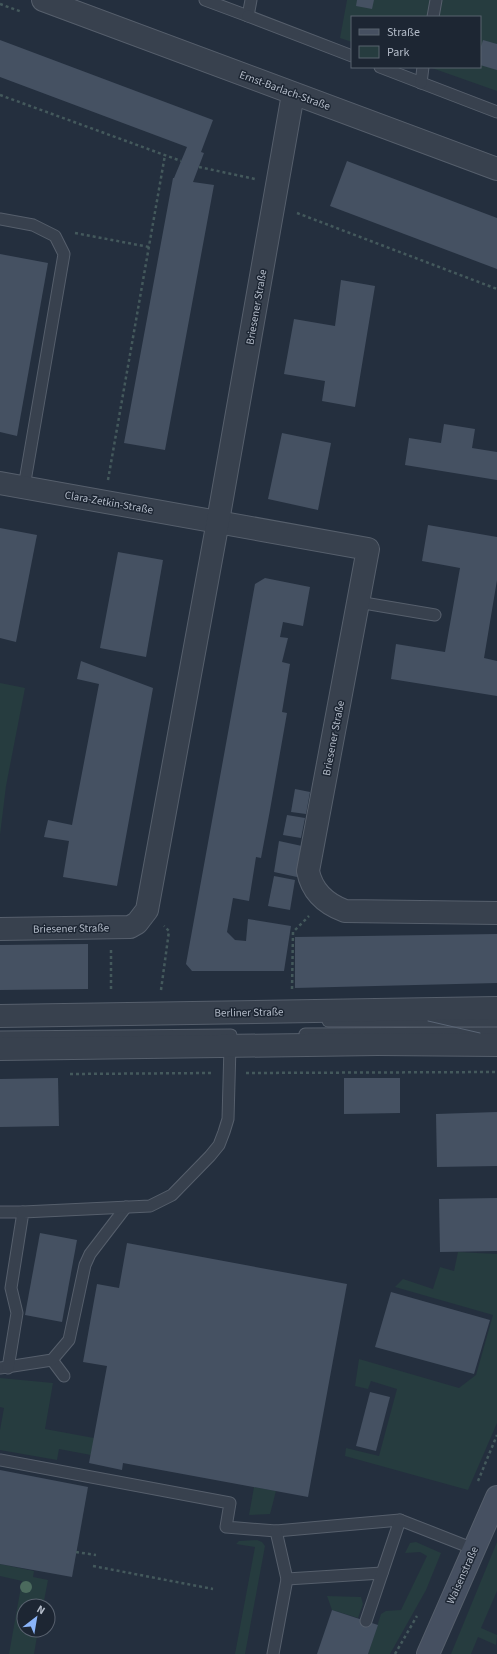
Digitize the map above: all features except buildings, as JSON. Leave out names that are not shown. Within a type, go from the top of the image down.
[{"type":"main road","name":"Waisenstraße","points":[[428,1654],[497,1497]]},
{"type":"street","name":"Ernst-Barlach-Straße","points":[[43,0],[73,5],[293,94],[497,169]]},
{"type":"street","name":"Briesener Straße","points":[[0,929],[130,927],[142,918],[147,910],[218,521],[293,94]]},
{"type":"street","name":"Clara-Zetkin-Straße","points":[[0,483],[218,521]]},
{"type":"street","name":"Briesener Straße","points":[[218,521],[368,549],[308,870],[310,880],[315,891],[334,907],[345,911],[497,913]]},
{"type":"street","name":"Berliner Straße","points":[[0,1016],[497,1008]]},
{"type":"street","points":[[0,1049],[378,1044],[497,1045]]},
{"type":"lane","points":[[205,0],[351,56]]},
{"type":"lane","points":[[248,16],[251,0]]},
{"type":"lane","points":[[433,16],[436,0]]},
{"type":"lane","points":[[383,68],[497,112]]},
{"type":"lane","points":[[421,83],[423,68]]},
{"type":"lane","points":[[0,219],[33,225],[55,236],[64,254],[24,487]]},
{"type":"lane","points":[[358,602],[435,615]]},
{"type":"lane","points":[[0,1025],[497,1021]]},
{"type":"lane","points":[[0,1037],[497,1033]]},
{"type":"lane","points":[[0,1212],[150,1206],[172,1195],[196,1171],[218,1145],[228,1119],[230,1046]]},
{"type":"lane","points":[[23,1212],[6,1287],[17,1313],[4,1368],[52,1360],[69,1340],[85,1265],[90,1254],[126,1207]]},
{"type":"lane","points":[[52,1360],[64,1376]]},
{"type":"lane","points":[[0,1460],[230,1503],[226,1527],[276,1531],[400,1520],[474,1549]]},
{"type":"lane","points":[[366,1621],[400,1520]]},
{"type":"lane","points":[[273,1654],[287,1578],[276,1531]]},
{"type":"lane","points":[[287,1578],[382,1573]]},
{"type":"path","points":[[0,95],[181,160]]},
{"type":"path","points":[[105,501],[165,155]]},
{"type":"path","points":[[199,167],[278,184]]},
{"type":"path","points":[[274,205],[497,289]]},
{"type":"path","points":[[70,232],[149,247]]},
{"type":"path","points":[[292,990],[293,932],[324,900]]},
{"type":"path","points":[[147,910],[169,931],[161,992]]},
{"type":"path","points":[[111,928],[111,994]]},
{"type":"path","points":[[76,1552],[96,1555]]},
{"type":"path","points":[[93,1566],[213,1589]]},
{"type":"green space","points":[[347,0],[497,0],[497,91],[432,68],[481,68],[481,16],[351,16],[351,42],[340,38]]},
{"type":"green space","points":[[0,683],[25,688],[6,786],[0,835]]},
{"type":"green space","points":[[458,1252],[497,1254],[497,1423],[468,1490],[345,1456],[346,1448],[379,1456],[397,1389],[371,1381],[368,1389],[355,1386],[359,1359],[459,1388],[476,1375],[493,1315],[395,1287],[403,1279],[433,1289],[440,1267],[454,1271]]},
{"type":"green space","points":[[0,1378],[53,1383],[45,1429],[94,1438],[91,1455],[59,1449],[57,1460],[0,1450],[0,1430],[4,1408],[0,1407]]},
{"type":"green space","points":[[254,1487],[276,1491],[270,1514],[249,1515]]},
{"type":"green space","points":[[257,1540],[262,1542],[265,1546],[245,1654],[235,1654],[255,1547],[236,1544],[239,1541]]},
{"type":"green space","points":[[416,1542],[441,1553],[426,1590],[390,1654],[368,1654],[381,1614],[386,1611],[401,1610],[427,1556],[420,1552],[405,1553],[410,1543]]},
{"type":"green space","points":[[497,1542],[497,1591],[481,1628],[497,1635],[496,1645],[478,1637],[471,1654],[451,1654]]},
{"type":"green space","points":[[0,1564],[34,1571],[33,1577],[48,1580],[45,1598],[19,1598],[22,1581],[0,1576]]},
{"type":"green space","points":[[327,1596],[361,1597],[363,1604],[358,1618],[332,1610]]},
{"type":"green space","points":[[16,1615],[16,1638],[37,1638],[34,1654],[9,1654]]},
{"type":"tram line","points":[[428,1021],[480,1033]]}]
